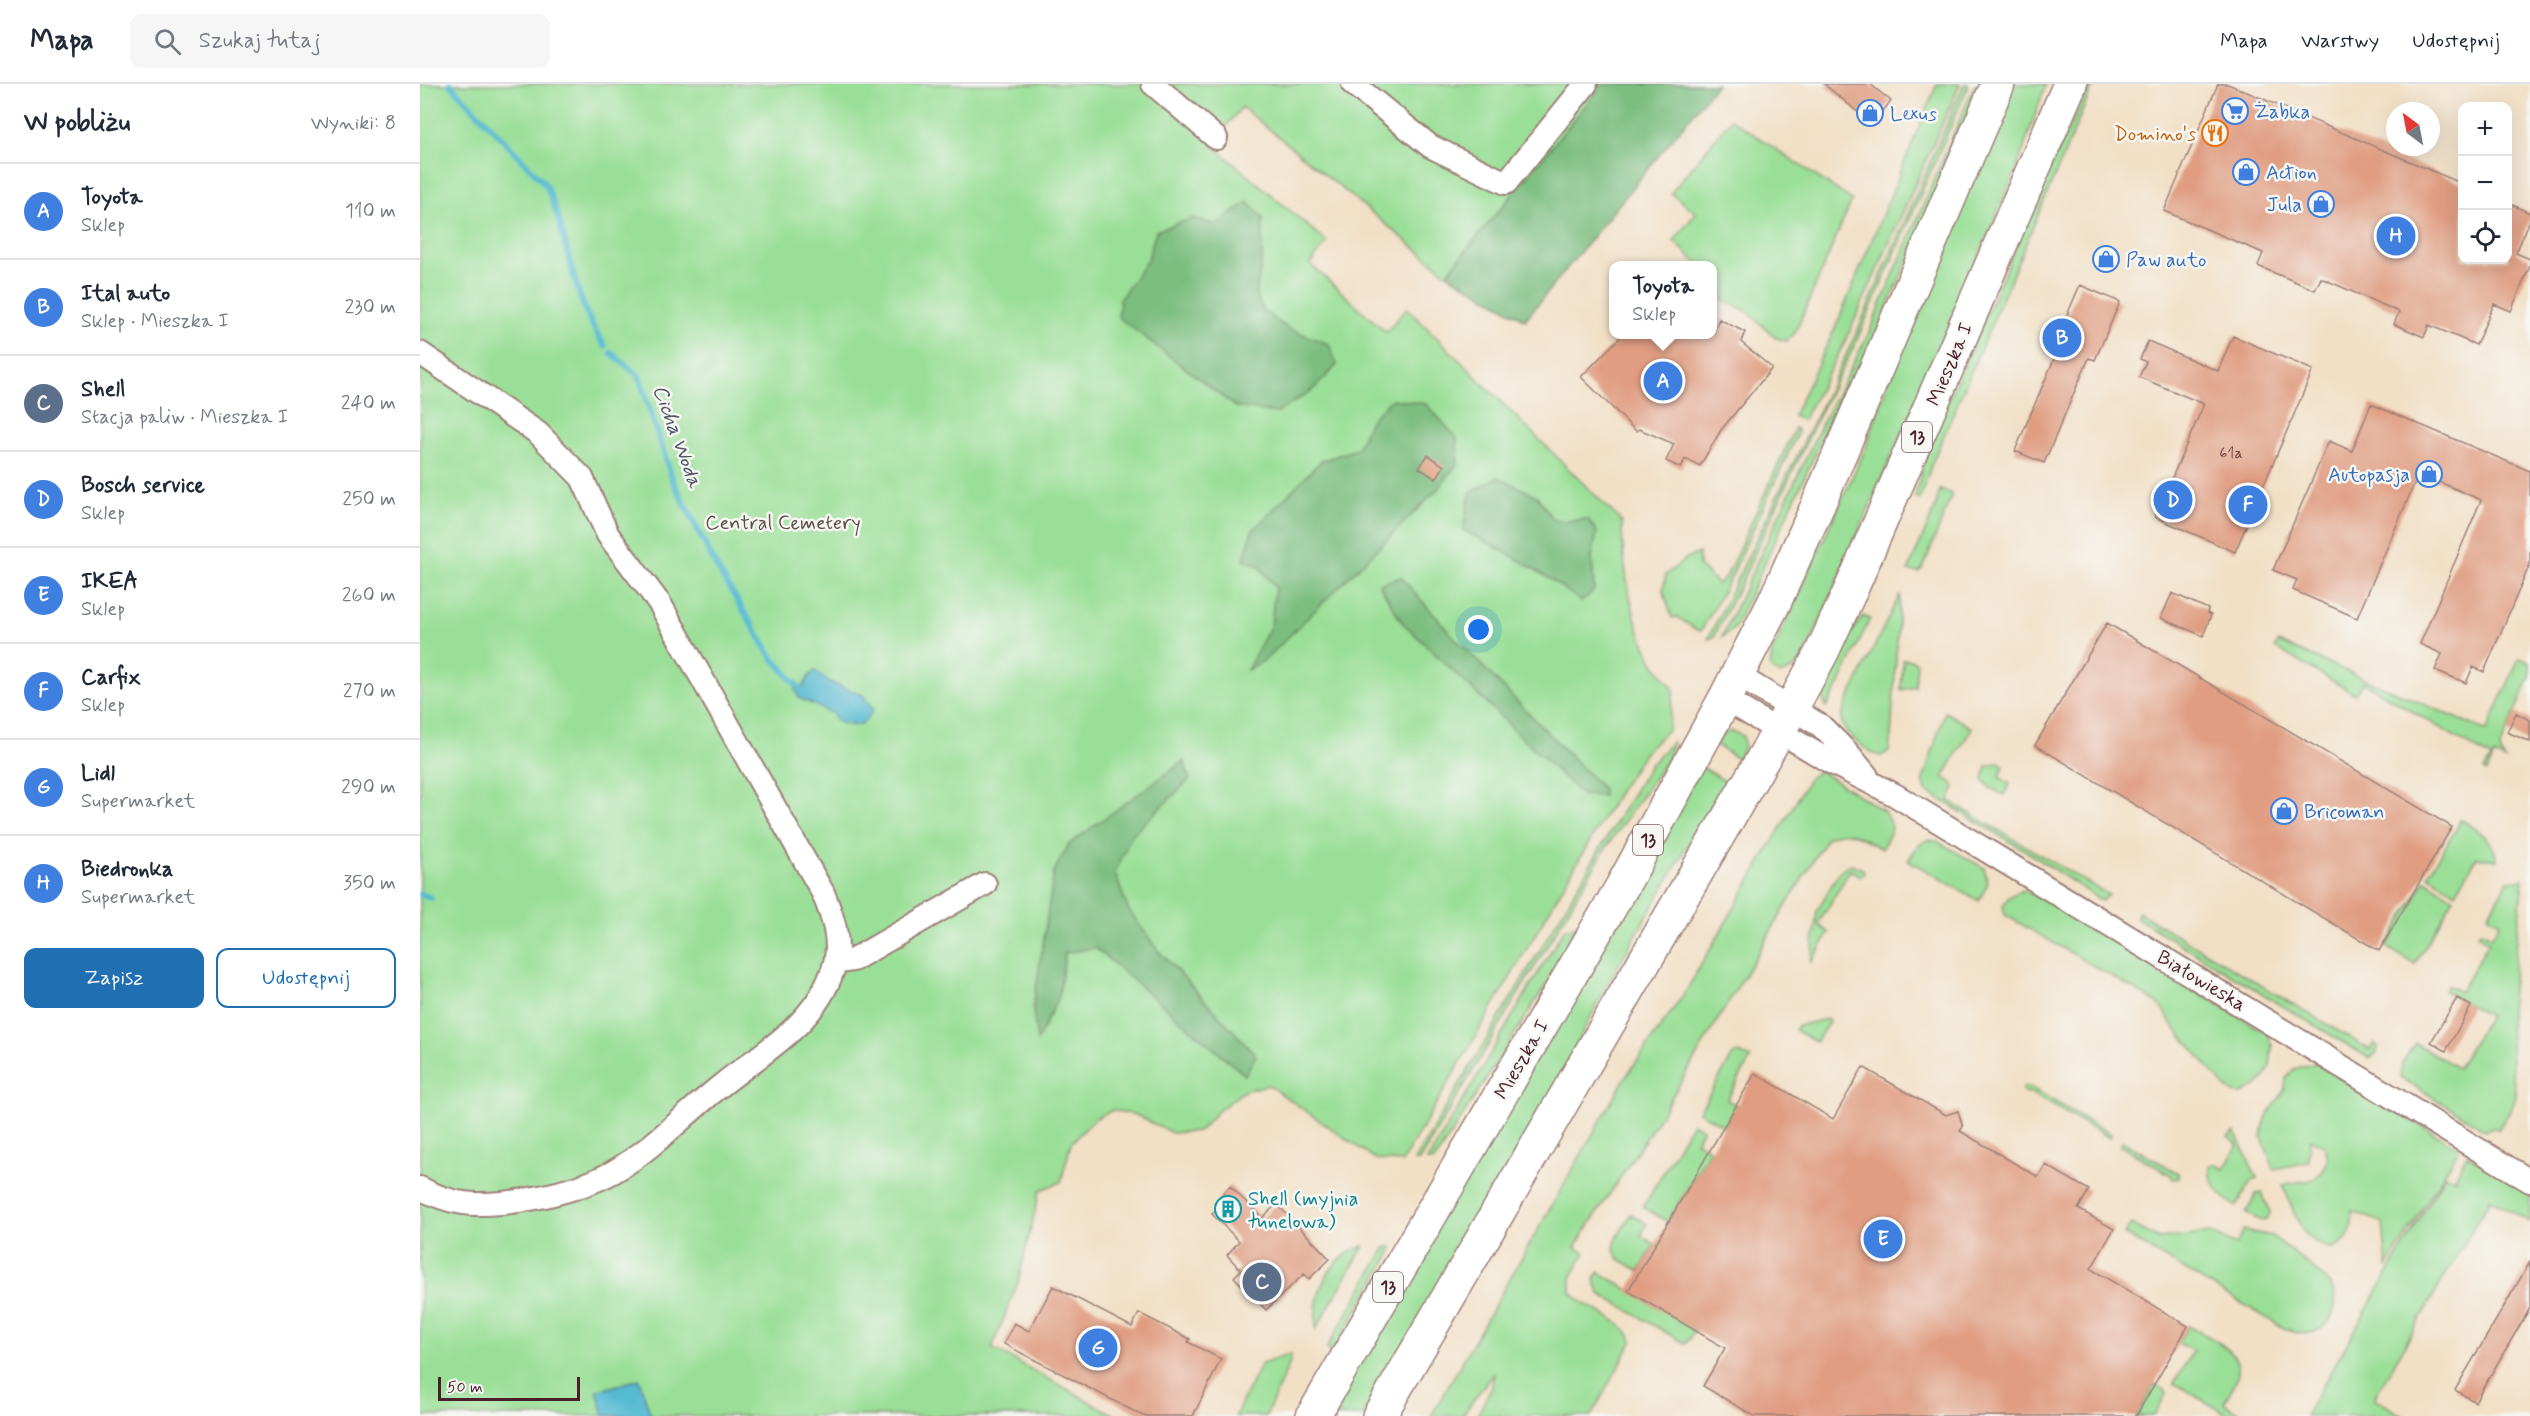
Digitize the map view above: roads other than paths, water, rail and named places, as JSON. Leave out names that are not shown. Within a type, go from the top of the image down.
[{"type":"main road","name":"Mieszka I","points":[[1313,1416],[1623,885],[1731,687],[1774,603],[1818,505],[1998,84]]},
{"type":"main road","name":"Mieszka I","points":[[1379,1416],[1786,719],[1822,652],[2070,84]]},
{"type":"street","points":[[1153,84],[1216,138]]},
{"type":"street","points":[[1353,84],[1430,146],[1506,183],[1586,84]]},
{"type":"street","points":[[420,353],[538,432],[582,478],[609,536],[660,604],[823,893],[836,936],[835,963],[816,1001],[793,1031],[612,1173],[574,1188],[485,1204],[461,1203],[420,1188]]},
{"type":"street","points":[[1731,687],[1786,719]]},
{"type":"street","name":"Białowieska","points":[[1786,719],[1832,763],[1872,782],[2111,925],[2530,1181]]},
{"type":"street","points":[[835,963],[844,963],[859,957],[985,884]]},
{"type":"water","points":[[815,671],[832,683],[863,695],[873,709],[867,720],[858,725],[842,723],[836,721],[833,714],[799,698],[795,689],[803,687]]},
{"type":"water","points":[[639,1379],[651,1416],[604,1416],[597,1391]]},
{"type":"waterway","name":"Cicha Woda","points":[[450,84],[546,185],[584,307],[605,346]]},
{"type":"waterway","name":"Cicha Woda","points":[[611,353],[639,376],[673,481],[717,568],[772,657],[800,689]]},
{"type":"waterway","points":[[420,894],[431,898]]},
{"type":"place","name":"Żabka","points":[[2235,111]]},
{"type":"place","name":"Lexus","points":[[1870,113]]},
{"type":"place","name":"Domino's","points":[[2215,133]]},
{"type":"place","name":"Action","points":[[2246,172]]},
{"type":"place","name":"Jula","points":[[2321,204]]},
{"type":"place","name":"Biedronka","points":[[2396,236]]},
{"type":"place","name":"Paw auto","points":[[2106,259]]},
{"type":"place","name":"Ital auto","points":[[2062,338]]},
{"type":"place","name":"Toyota","points":[[1663,381]]},
{"type":"place","name":"Autopasja","points":[[2429,474]]},
{"type":"place","name":"Bosch service","points":[[2173,500]]},
{"type":"place","name":"Carfix","points":[[2248,505]]},
{"type":"place","name":"Bricoman","points":[[2284,811]]},
{"type":"place","name":"Shell (myjnia tunelowa)","points":[[1228,1209]]},
{"type":"place","name":"IKEA","points":[[1883,1239]]},
{"type":"place","name":"Shell","points":[[1262,1282]]},
{"type":"place","name":"Lidl","points":[[1098,1348]]},
{"type":"park label","name":"Central Cemetery","points":[[783,522]]}]
